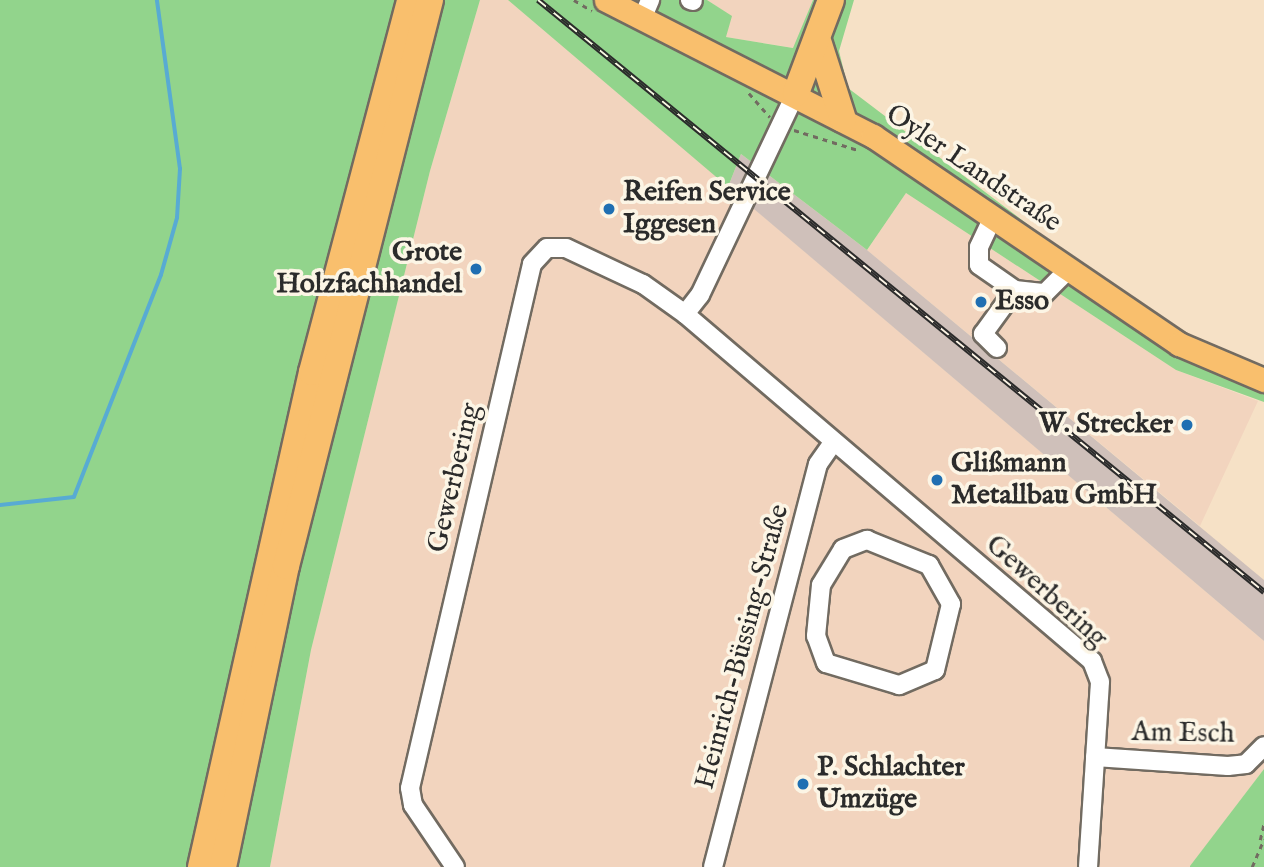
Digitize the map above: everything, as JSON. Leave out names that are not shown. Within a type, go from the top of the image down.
[{"type":"highway","points":[[201,867],[309,386],[410,0]]},
{"type":"highway","points":[[223,867],[286,566],[430,0]]},
{"type":"highway","points":[[796,93],[819,42],[831,0]]},
{"type":"highway","points":[[819,42],[843,119]]},
{"type":"main road","name":"Oyler Landstraße","points":[[606,0],[646,10],[843,119],[1179,344],[1264,380]]},
{"type":"street","points":[[685,314],[700,295],[796,93]]},
{"type":"street","points":[[993,217],[979,247],[979,265],[1015,290],[1045,293],[1068,270]]},
{"type":"street","name":"Gewerbering","points":[[456,867],[413,805],[410,788],[532,264],[547,248],[566,248],[643,284],[685,314],[832,444],[1092,661],[1100,682],[1088,867]]},
{"type":"street","points":[[997,348],[983,334],[1015,290]]},
{"type":"street","name":"Heinrich-Büssing-Straße","points":[[713,867],[818,464],[832,444]]},
{"type":"street","points":[[867,540],[929,565],[951,604],[935,670],[899,685],[826,663],[816,636],[821,585],[843,549],[867,540]]},
{"type":"street","name":"Am Esch","points":[[1095,757],[1228,766],[1246,764],[1264,746]]},
{"type":"path","points":[[1252,867],[1262,841],[1264,823]]},
{"type":"shaded area","points":[[480,0],[508,0],[1264,641],[1264,769],[1190,867],[270,867],[311,650],[430,171]]},
{"type":"shaded area","points":[[707,0],[813,0],[794,48],[726,37],[731,16]]},
{"type":"shaded area","points":[[741,154],[867,250],[1264,580],[1264,641],[728,187]]},
{"type":"shaded area","points":[[906,193],[1176,370],[1258,401],[1200,526],[867,250]]},
{"type":"green space","points":[[0,0],[480,0],[430,171],[311,650],[270,867],[0,867]]},
{"type":"green space","points":[[508,0],[707,0],[732,16],[726,37],[793,48],[813,0],[854,0],[839,51],[848,88],[1085,268],[1202,344],[1264,366],[1264,402],[1176,370],[906,193],[867,250],[741,154],[728,187]]},
{"type":"green space","points":[[1264,769],[1264,867],[1190,867],[1190,866]]},
{"type":"waterway","points":[[0,505],[74,497],[161,275],[177,218],[180,169],[157,0]]},
{"type":"railway","points":[[538,0],[1264,592]]},
{"type":"place","name":"Reifen Service Iggesen","points":[[609,209]]},
{"type":"place","name":"Grote Holzfachhandel","points":[[476,269]]},
{"type":"place","name":"Esso","points":[[981,302]]},
{"type":"place","name":"W. Strecker","points":[[1187,425]]},
{"type":"place","name":"Glißmann Metallbau GmbH","points":[[937,480]]},
{"type":"place","name":"P. Schlachter Umzüge","points":[[803,784]]}]
